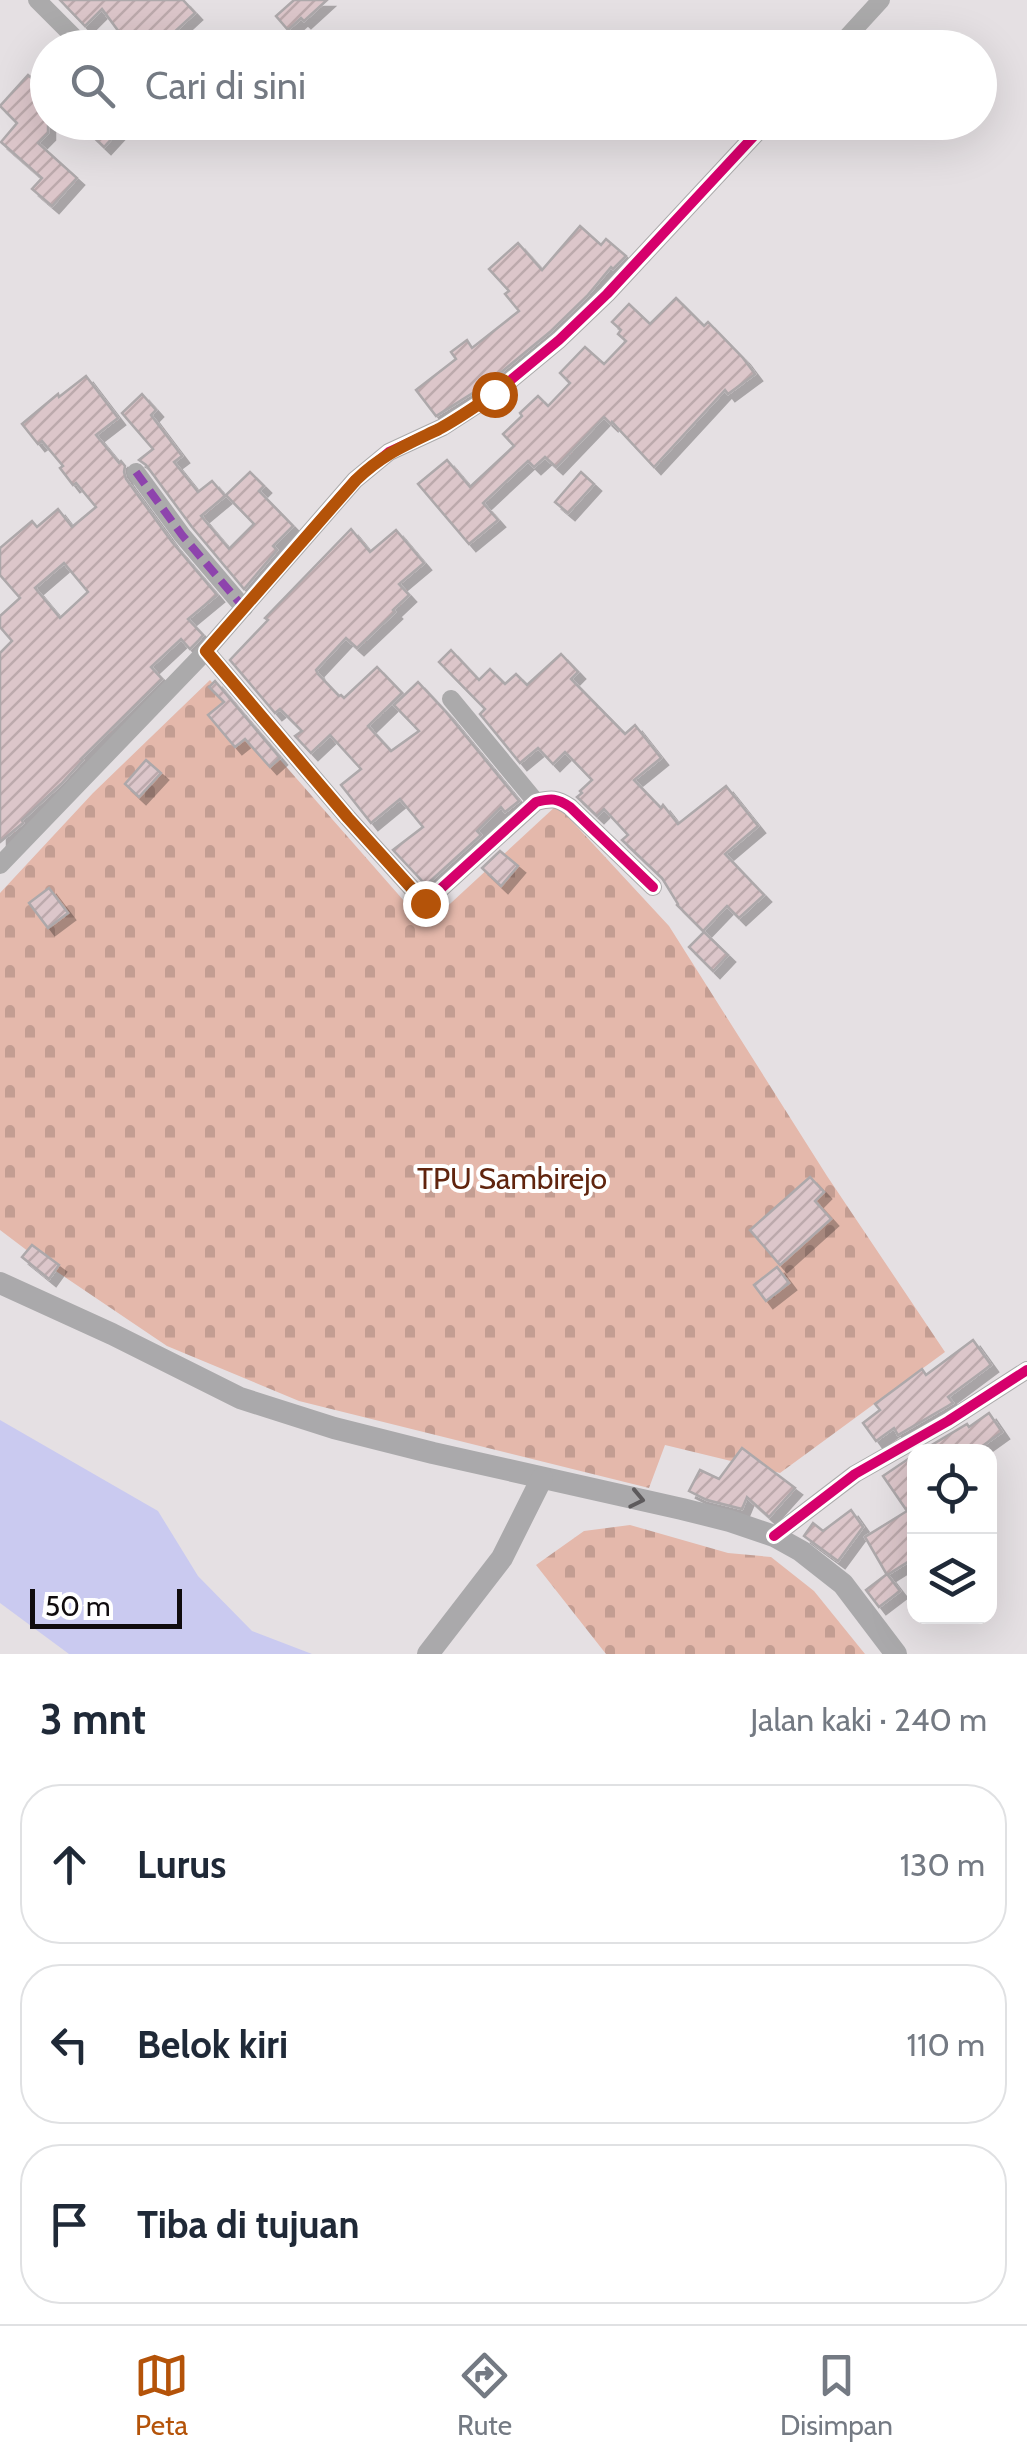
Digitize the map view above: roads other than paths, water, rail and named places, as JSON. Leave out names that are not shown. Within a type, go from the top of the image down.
[{"type":"main road","points":[[0,1283],[240,1398],[334,1428],[682,1509],[774,1536],[801,1550],[843,1584],[896,1654]]},
{"type":"main road","points":[[433,1647],[502,1558],[542,1478]]},
{"type":"street","points":[[37,0],[67,30]]},
{"type":"street","points":[[854,30],[881,0]]},
{"type":"street","points":[[0,865],[206,651],[371,465],[389,452],[443,427],[494,394],[559,340],[750,140]]},
{"type":"street","points":[[136,472],[182,535],[244,608]]},
{"type":"street","points":[[206,651],[425,903],[536,802],[549,798],[570,807],[653,887]]},
{"type":"street","points":[[451,699],[536,802]]},
{"type":"street","points":[[774,1536],[855,1474],[1027,1370]]},
{"type":"water","points":[[0,1420],[158,1511],[198,1576],[252,1631],[312,1654],[69,1654],[0,1603]]},
{"type":"park label","name":"TPU Sambirejo","points":[[512,1179]]}]
